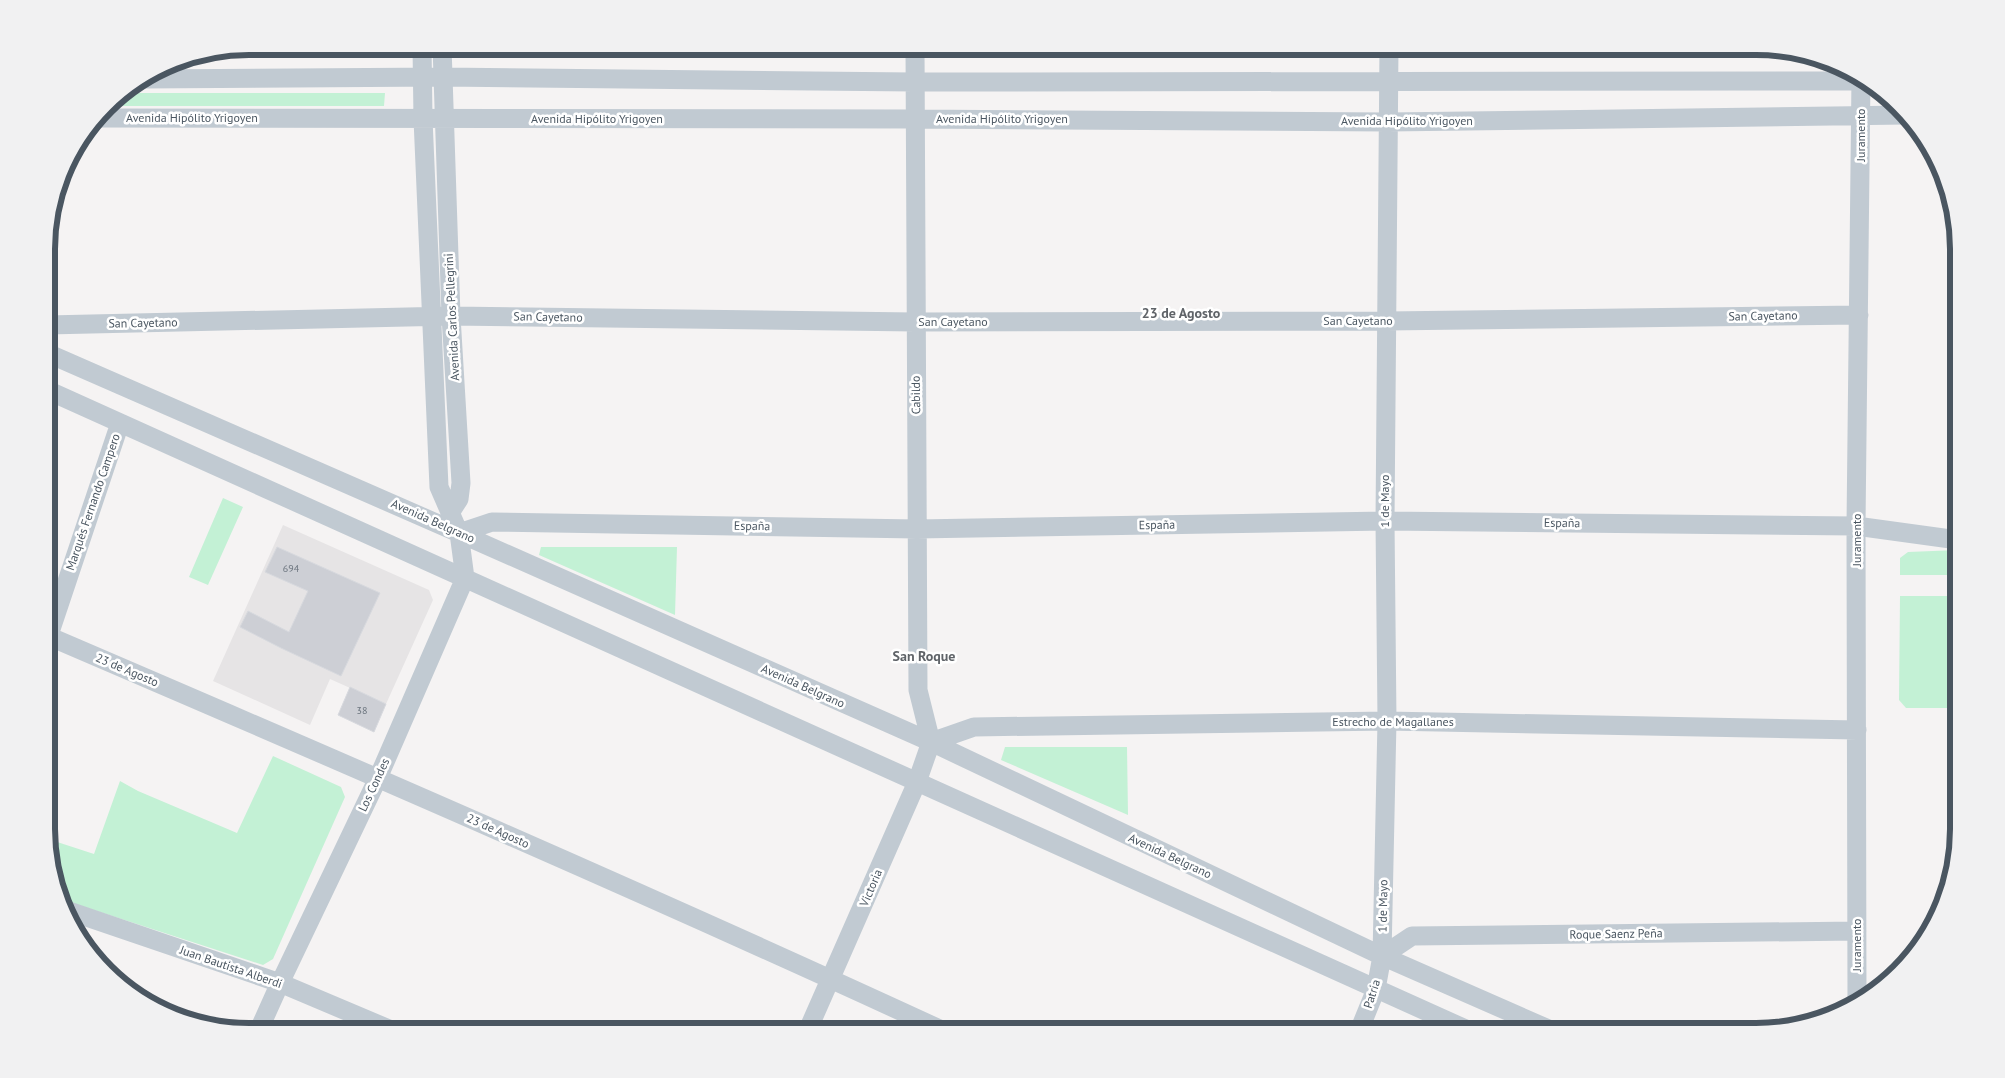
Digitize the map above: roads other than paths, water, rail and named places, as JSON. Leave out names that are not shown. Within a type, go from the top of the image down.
[{"type":"street","name":"Avenida Carlos Pellegrini","points":[[423,55],[423,119],[439,487],[459,533]]},
{"type":"street","name":"Avenida Carlos Pellegrini","points":[[442,55],[451,316],[461,484],[460,499],[450,513]]},
{"type":"street","name":"Cabildo","points":[[915,55],[918,690],[930,742]]},
{"type":"street","name":"1 de Mayo","points":[[1382,956],[1387,721],[1385,521],[1388,55]]},
{"type":"street","points":[[156,79],[443,77],[914,82],[1851,80]]},
{"type":"street","name":"Juramento","points":[[1857,994],[1858,730],[1856,526],[1863,87]]},
{"type":"street","name":"Avenida Hipólito Yrigoyen","points":[[106,118],[914,119],[1388,122],[1896,115]]},
{"type":"street","name":"San Cayetano","points":[[55,326],[431,316],[915,322],[1386,321],[1859,315]]},
{"type":"street","name":"Avenida Belgrano","points":[[55,356],[930,742],[1382,956],[1535,1023]]},
{"type":"street","points":[[55,394],[1453,1023]]},
{"type":"street","name":"Marqués Fernando Campero","points":[[55,616],[120,423]]},
{"type":"street","name":"España","points":[[459,533],[492,522],[917,529],[1385,521],[1856,526],[1950,539]]},
{"type":"street","points":[[459,533],[465,578]]},
{"type":"street","name":"Los Condes","points":[[262,1023],[378,778],[465,578]]},
{"type":"street","name":"23 de Agosto","points":[[55,640],[378,778],[832,979],[927,1023]]},
{"type":"street","name":"Estrecho de Magallanes","points":[[930,742],[974,727],[1387,721],[1858,730]]},
{"type":"street","name":"Victoria","points":[[811,1023],[917,782],[930,742]]},
{"type":"street","name":"Juan Bautista Alberdi","points":[[74,913],[280,983],[375,1023]]},
{"type":"street","name":"Roque Saenz Peña","points":[[1382,956],[1412,936],[1857,932]]},
{"type":"street","name":"Patria","points":[[1362,1023],[1376,988],[1382,956]]},
{"type":"district","name":"23 de Agosto","points":[[1181,313]]},
{"type":"district","name":"San Roque","points":[[924,656]]}]
